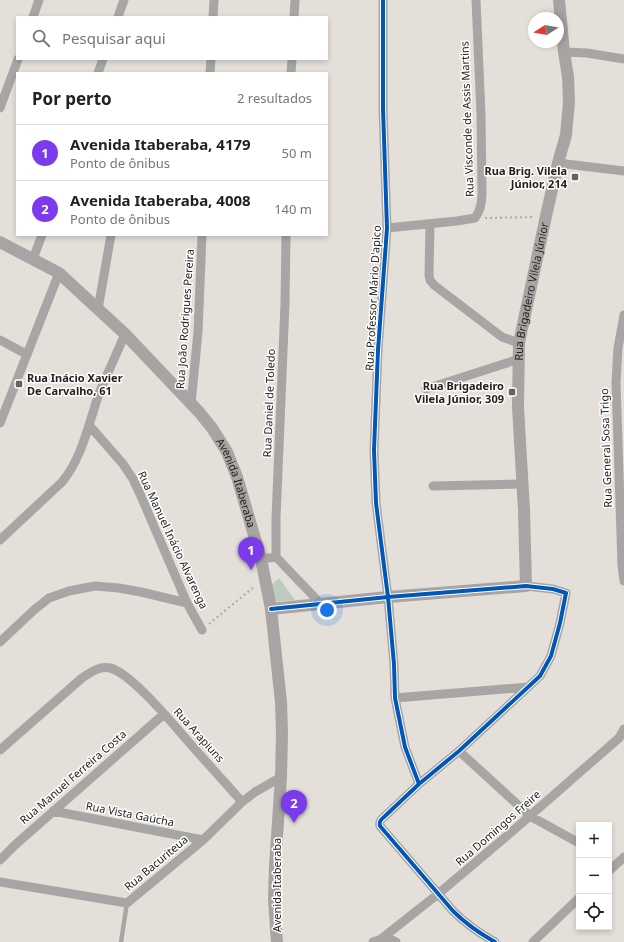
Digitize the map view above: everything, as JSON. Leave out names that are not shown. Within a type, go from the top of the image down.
[{"type":"street","points":[[33,16],[39,0]]},
{"type":"street","points":[[118,16],[124,0]]},
{"type":"street","points":[[213,16],[214,0]]},
{"type":"street","points":[[294,16],[295,0]]},
{"type":"street","name":"Rua Professor Mário D'apico","points":[[383,0],[383,108],[386,228],[378,350],[374,450],[376,504],[388,597],[394,664],[395,698],[405,747],[420,784]]},
{"type":"street","name":"Rua Visconde de Assis Martins","points":[[475,218],[479,212],[482,193],[481,114],[476,0]]},
{"type":"street","name":"Rua Brigadeiro Vilela Júnior","points":[[526,586],[519,414],[519,343],[546,216],[566,135],[569,102],[568,77],[559,0]]},
{"type":"street","points":[[564,52],[588,53],[624,59]]},
{"type":"street","points":[[0,108],[18,60]]},
{"type":"street","points":[[98,72],[103,60]]},
{"type":"street","points":[[210,72],[211,60]]},
{"type":"street","points":[[292,60],[292,72]]},
{"type":"street","points":[[558,163],[624,171]]},
{"type":"street","points":[[386,228],[475,218]]},
{"type":"street","points":[[430,224],[428,275],[430,280],[434,285],[502,337],[519,343]]},
{"type":"street","points":[[33,259],[42,236]]},
{"type":"street","points":[[98,309],[111,236]]},
{"type":"street","name":"Rua João Rodrigues Pereira","points":[[191,404],[198,332],[202,236]]},
{"type":"street","name":"Rua Daniel de Toledo","points":[[276,557],[276,518],[285,304],[286,236]]},
{"type":"street","name":"Avenida Itaberaba","points":[[0,242],[59,273],[125,334],[212,428],[227,452],[237,477],[261,559],[265,578],[271,609],[281,702],[281,777],[274,900],[277,942]]},
{"type":"street","points":[[0,423],[59,273]]},
{"type":"street","name":"Rua General Sosa Trigo","points":[[624,315],[618,348],[616,382],[622,565],[624,581]]},
{"type":"street","points":[[0,540],[62,482],[68,474],[75,462],[100,391],[125,334]]},
{"type":"street","points":[[0,340],[26,354]]},
{"type":"street","points":[[426,389],[519,359]]},
{"type":"street","name":"Rua Manuel Inácio Alvarenga","points":[[89,425],[123,464],[133,479],[187,603],[202,630]]},
{"type":"street","points":[[432,486],[522,484]]},
{"type":"street","points":[[261,559],[276,557],[321,604]]},
{"type":"street","points":[[0,642],[49,598],[69,591],[94,586],[119,588],[187,603]]},
{"type":"street","points":[[271,609],[388,597],[526,586],[553,589],[566,593],[551,656],[540,676],[459,751],[380,820],[379,824],[452,911],[466,923],[495,942]]},
{"type":"street","name":"Rua Arapiuns","points":[[0,750],[82,678],[101,668],[110,668],[119,672],[137,685],[242,802]]},
{"type":"street","points":[[395,698],[528,688]]},
{"type":"street","name":"Rua Manuel Ferreira Costa","points":[[0,860],[53,811],[164,714]]},
{"type":"street","name":"Rua Domingos Freire","points":[[377,940],[438,894],[530,816],[618,738],[624,729]]},
{"type":"street","points":[[459,751],[530,816],[576,841]]},
{"type":"street","name":"Rua Bacuriteua","points":[[0,882],[127,903],[203,840],[242,802],[255,792],[281,777]]},
{"type":"street","name":"Rua Vista Gaúcha","points":[[53,811],[203,840]]},
{"type":"street","points":[[533,942],[576,901]]},
{"type":"street","points":[[377,940],[394,940],[396,942]]},
{"type":"lane","points":[[121,942],[127,903]]},
{"type":"path","points":[[475,218],[546,216]]},
{"type":"path","points":[[202,630],[265,578]]},
{"type":"green space","points":[[279,578],[295,600],[273,602],[270,586]]},
{"type":"cycle path","points":[[383,0],[383,108],[387,228],[378,350],[374,450],[376,503],[388,597],[394,664],[395,698],[405,747],[419,784]]},
{"type":"cycle path","points":[[271,609],[388,597],[526,586],[553,589],[566,593],[551,656],[540,676],[459,751],[419,784],[380,822],[380,826],[453,911],[472,928],[495,942]]},
{"type":"place","name":"Rua Brig. Vilela Júnior, 214","points":[[575,177]]},
{"type":"place","name":"Rua Inácio Xavier De Carvalho, 61","points":[[19,384]]},
{"type":"place","name":"Rua Brigadeiro Vilela Júnior, 309","points":[[512,392]]},
{"type":"place","name":"Avenida Itaberaba, 4179","points":[[251,570]]},
{"type":"place","name":"Avenida Itaberaba, 4008","points":[[294,823]]}]
